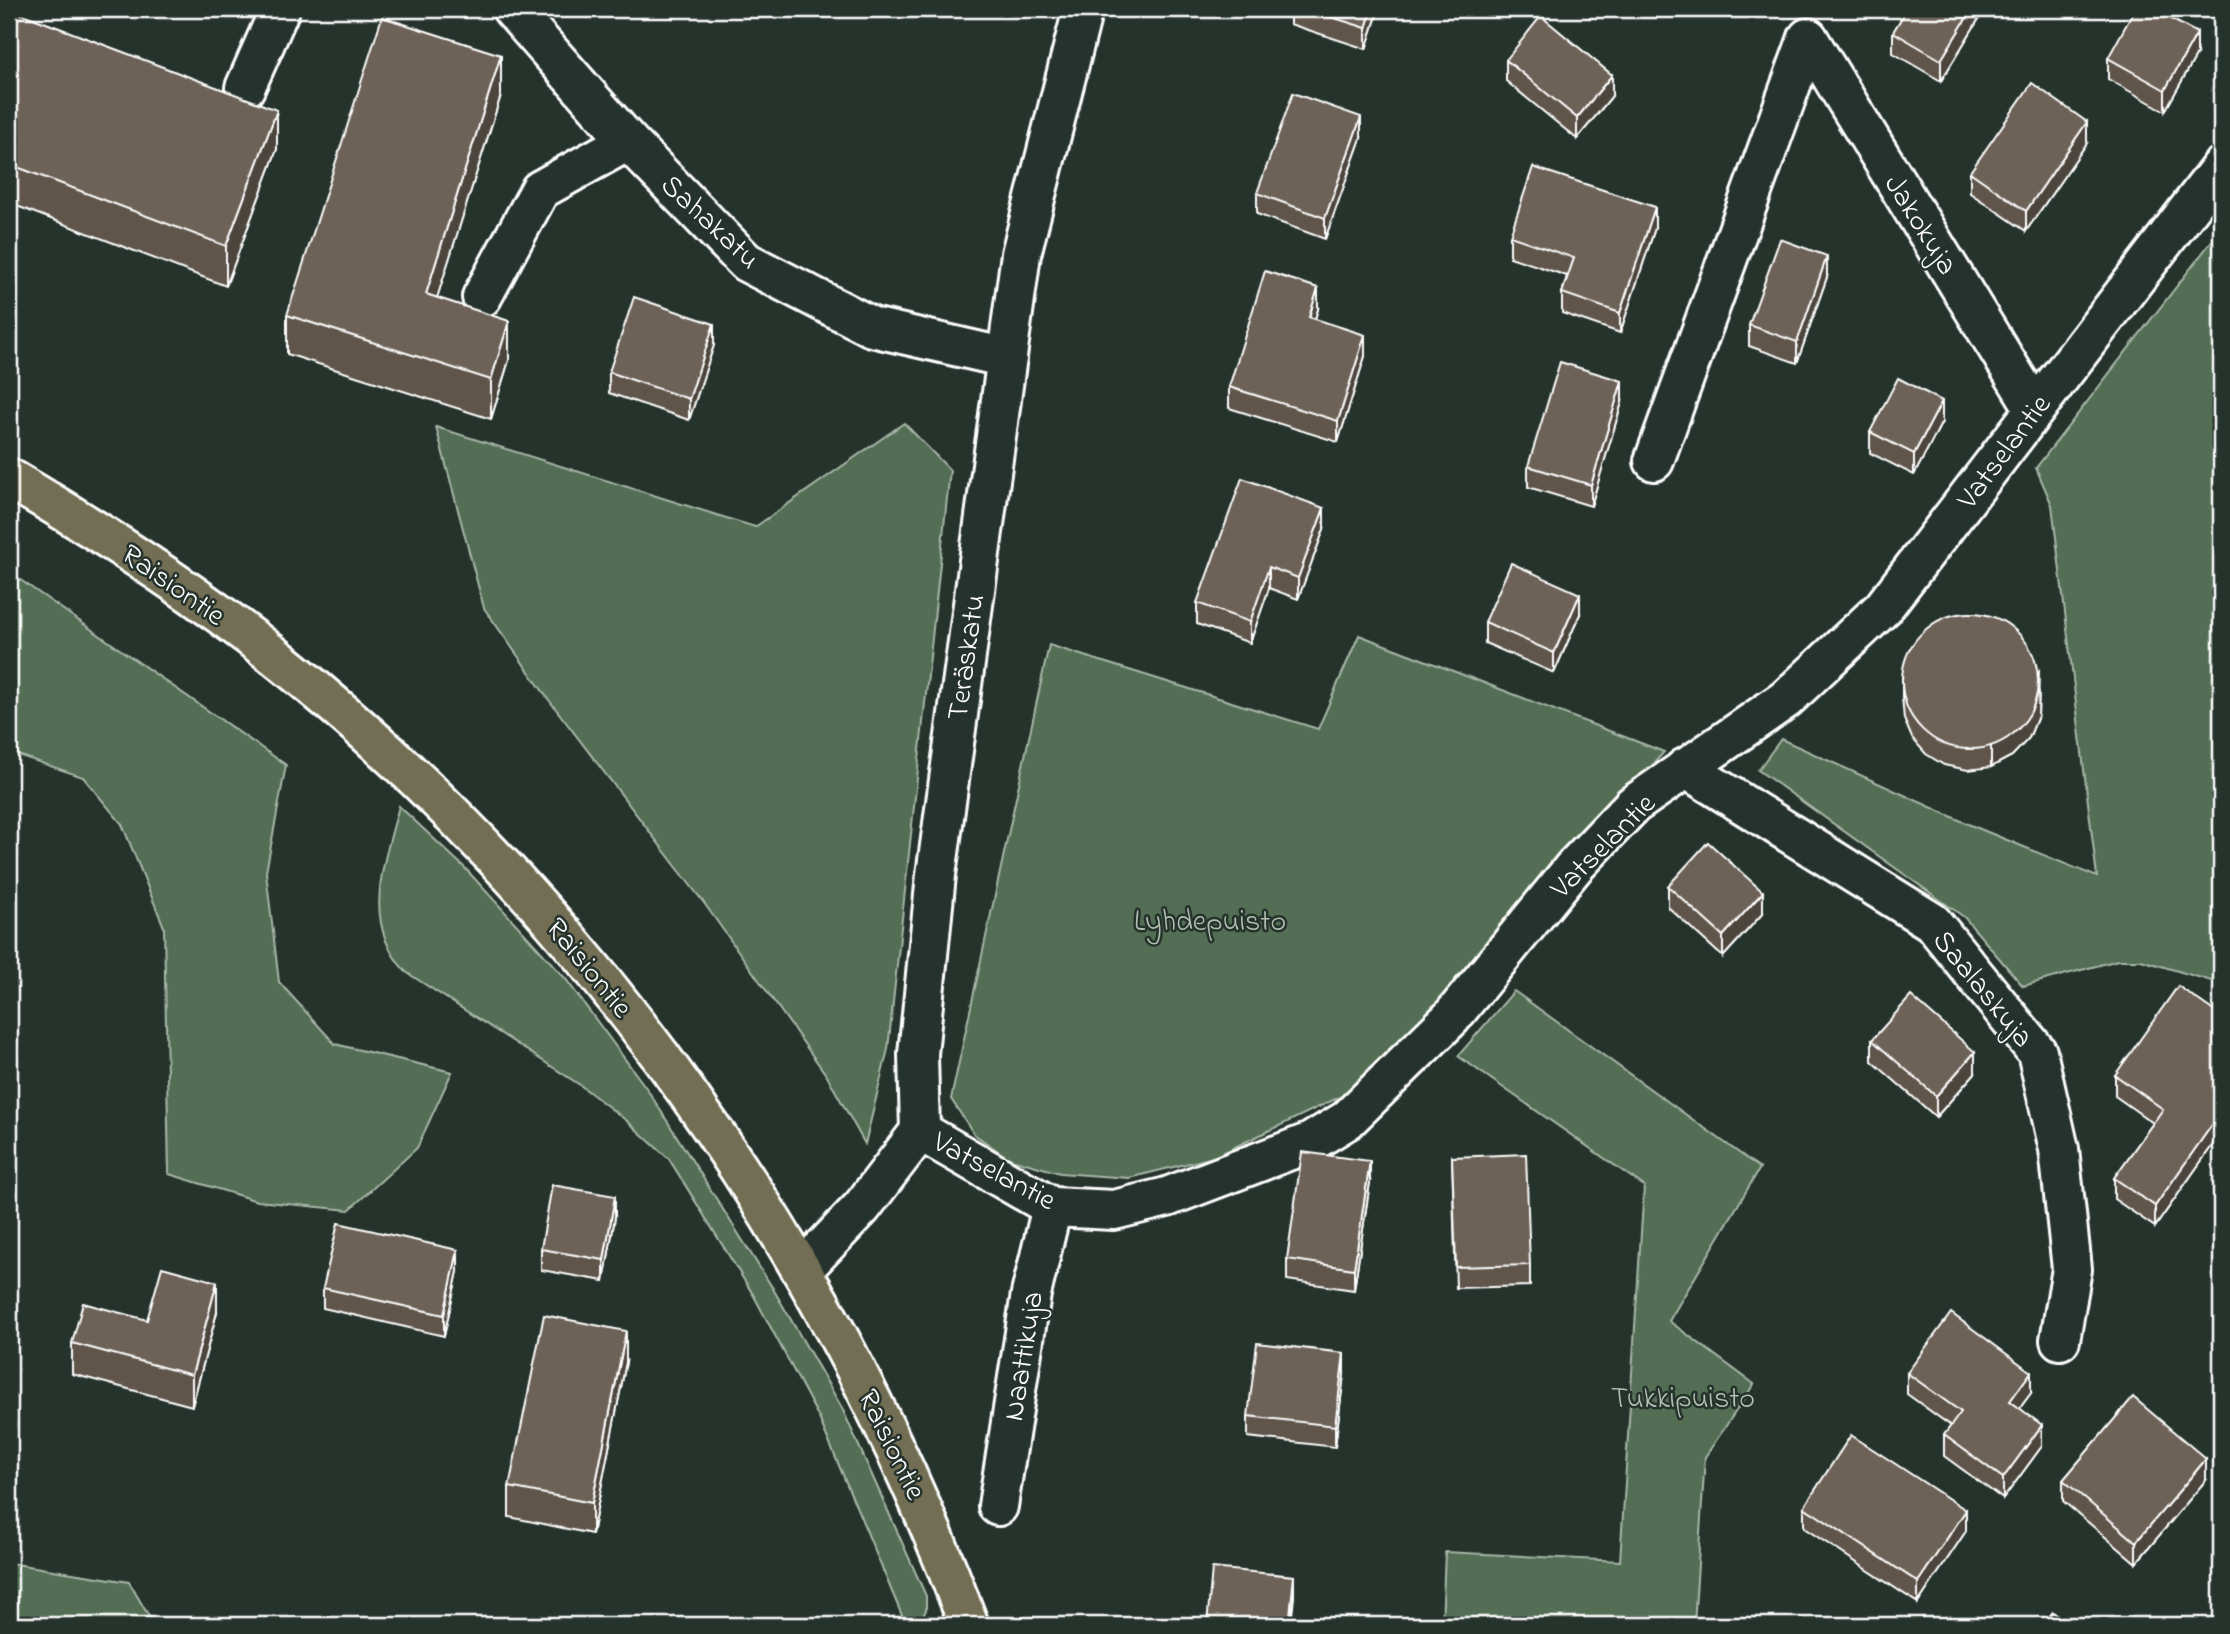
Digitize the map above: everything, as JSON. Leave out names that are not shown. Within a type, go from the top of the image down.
[{"type":"main road","name":"Raisiontie","points":[[9,478],[149,565],[276,657],[354,722],[490,850],[562,930],[625,1008],[713,1131],[803,1269],[888,1431],[931,1523],[969,1625]]},
{"type":"street","points":[[245,88],[280,9]]},
{"type":"street","name":"Sahakatu","points":[[512,9],[628,141],[746,262],[872,327],[1007,358]]},
{"type":"street","name":"Teräskatu","points":[[920,1131],[918,1054],[936,875],[1021,254],[1083,9]]},
{"type":"street","name":"Jakokuja","points":[[1654,461],[1808,38],[2035,409]]},
{"type":"street","points":[[482,297],[540,190],[628,141]]},
{"type":"street","name":"Vatselantie","points":[[920,1131],[1052,1207],[1114,1210],[1167,1197],[1311,1142],[1347,1119],[1451,1018],[1591,849],[1633,805],[1786,699],[1883,608],[2221,167]]},
{"type":"street","name":"Saalaskuja","points":[[1685,768],[1932,922],[2037,1052],[2059,1149],[2073,1269],[2060,1340]]},
{"type":"street","points":[[803,1269],[862,1207],[920,1131]]},
{"type":"street","name":"Naattikuja","points":[[998,1506],[1031,1294],[1052,1207]]},
{"type":"green space","points":[[2221,229],[2221,984],[2141,960],[2118,960],[2023,986],[1964,917],[1758,770],[1781,739],[1968,824],[2097,877],[2052,505],[2036,468]]},
{"type":"green space","points":[[904,423],[950,470],[888,1049],[865,1144],[827,1076],[704,903],[549,700],[484,608],[436,427],[755,527]]},
{"type":"green space","points":[[9,572],[286,765],[266,872],[279,982],[335,1044],[452,1072],[417,1148],[349,1210],[257,1201],[169,1174],[164,927],[122,824],[83,777],[9,752]]},
{"type":"green space","name":"Lyhdepuisto","points":[[1359,635],[1664,752],[1419,1027],[1348,1093],[1214,1157],[1129,1178],[1060,1173],[1008,1158],[974,1134],[951,1099],[1049,645],[1318,729]]},
{"type":"green space","points":[[399,806],[464,867],[565,978],[647,1089],[772,1287],[842,1408],[926,1596],[926,1610],[919,1625],[906,1625],[819,1418],[754,1296],[669,1159],[627,1121],[580,1085],[406,972],[392,953],[383,934],[380,892],[382,871]]},
{"type":"green space","name":"Tukkipuisto","points":[[1514,991],[1760,1168],[1669,1321],[1754,1384],[1705,1457],[1694,1625],[1442,1625],[1445,1552],[1620,1561],[1644,1186],[1458,1056]]},
{"type":"green space","points":[[9,1563],[129,1582],[154,1625],[9,1625]]},
{"type":"building","points":[[9,9],[277,110],[226,246],[9,164]]},
{"type":"building","points":[[1306,9],[1372,9],[1366,28]]},
{"type":"building","points":[[1907,9],[1972,9],[1941,60],[1893,32]]},
{"type":"building","points":[[2135,9],[2153,9],[2197,33],[2165,90],[2108,58]]},
{"type":"building","points":[[1541,16],[1612,75],[1577,118],[1506,60]]},
{"type":"building","points":[[382,17],[501,55],[426,294],[509,321],[491,380],[287,315]]},
{"type":"building","points":[[2032,83],[2087,122],[2026,211],[1970,172]]},
{"type":"building","points":[[1293,93],[1361,117],[1325,218],[1257,193]]},
{"type":"building","points":[[1533,167],[1655,207],[1620,313],[1562,293],[1574,258],[1510,236]]},
{"type":"building","points":[[1780,239],[1827,256],[1797,342],[1749,325]]},
{"type":"building","points":[[1265,271],[1318,288],[1309,317],[1365,335],[1338,421],[1229,387]]},
{"type":"building","points":[[634,297],[714,324],[689,399],[609,372]]},
{"type":"building","points":[[1560,362],[1622,381],[1591,485],[1528,466]]},
{"type":"building","points":[[1898,378],[1942,401],[1914,454],[1870,432]]},
{"type":"building","points":[[1242,478],[1324,508],[1298,578],[1269,567],[1250,622],[1197,603]]},
{"type":"building","points":[[1511,563],[1580,594],[1554,653],[1485,622]]},
{"type":"building","points":[[1970,613],[1996,618],[2018,633],[2033,655],[2038,681],[2033,707],[2018,729],[1996,744],[1970,749],[1944,744],[1922,729],[1907,707],[1902,681],[1907,655],[1922,633],[1944,618]]},
{"type":"building","points":[[1708,842],[1763,892],[1723,936],[1668,886]]},
{"type":"building","points":[[2178,986],[2221,1016],[2221,1112],[2155,1206],[2114,1178],[2163,1109],[2115,1075]]},
{"type":"building","points":[[1911,996],[1975,1052],[1936,1096],[1872,1040]]},
{"type":"building","points":[[1302,1152],[1370,1161],[1354,1269],[1287,1259]]},
{"type":"building","points":[[1526,1154],[1530,1265],[1456,1267],[1452,1157]]},
{"type":"building","points":[[552,1185],[615,1196],[604,1260],[541,1249]]},
{"type":"building","points":[[338,1223],[458,1250],[444,1315],[323,1288]]},
{"type":"building","points":[[162,1267],[217,1282],[192,1375],[72,1343],[83,1303],[147,1320]]},
{"type":"building","points":[[1951,1313],[2031,1372],[2010,1401],[2042,1425],[2003,1478],[1944,1435],[1961,1412],[1907,1373]]},
{"type":"building","points":[[544,1315],[626,1331],[592,1503],[509,1487]]},
{"type":"building","points":[[1257,1343],[1344,1353],[1335,1426],[1248,1416]]},
{"type":"building","points":[[2133,1397],[2206,1459],[2136,1542],[2063,1480]]},
{"type":"building","points":[[1851,1435],[1966,1510],[1918,1582],[1804,1507]]},
{"type":"building","points":[[1212,1568],[1294,1576],[1289,1625],[1207,1625]]},
{"type":"building","points":[[2053,1612],[2069,1625],[2042,1625]]}]
